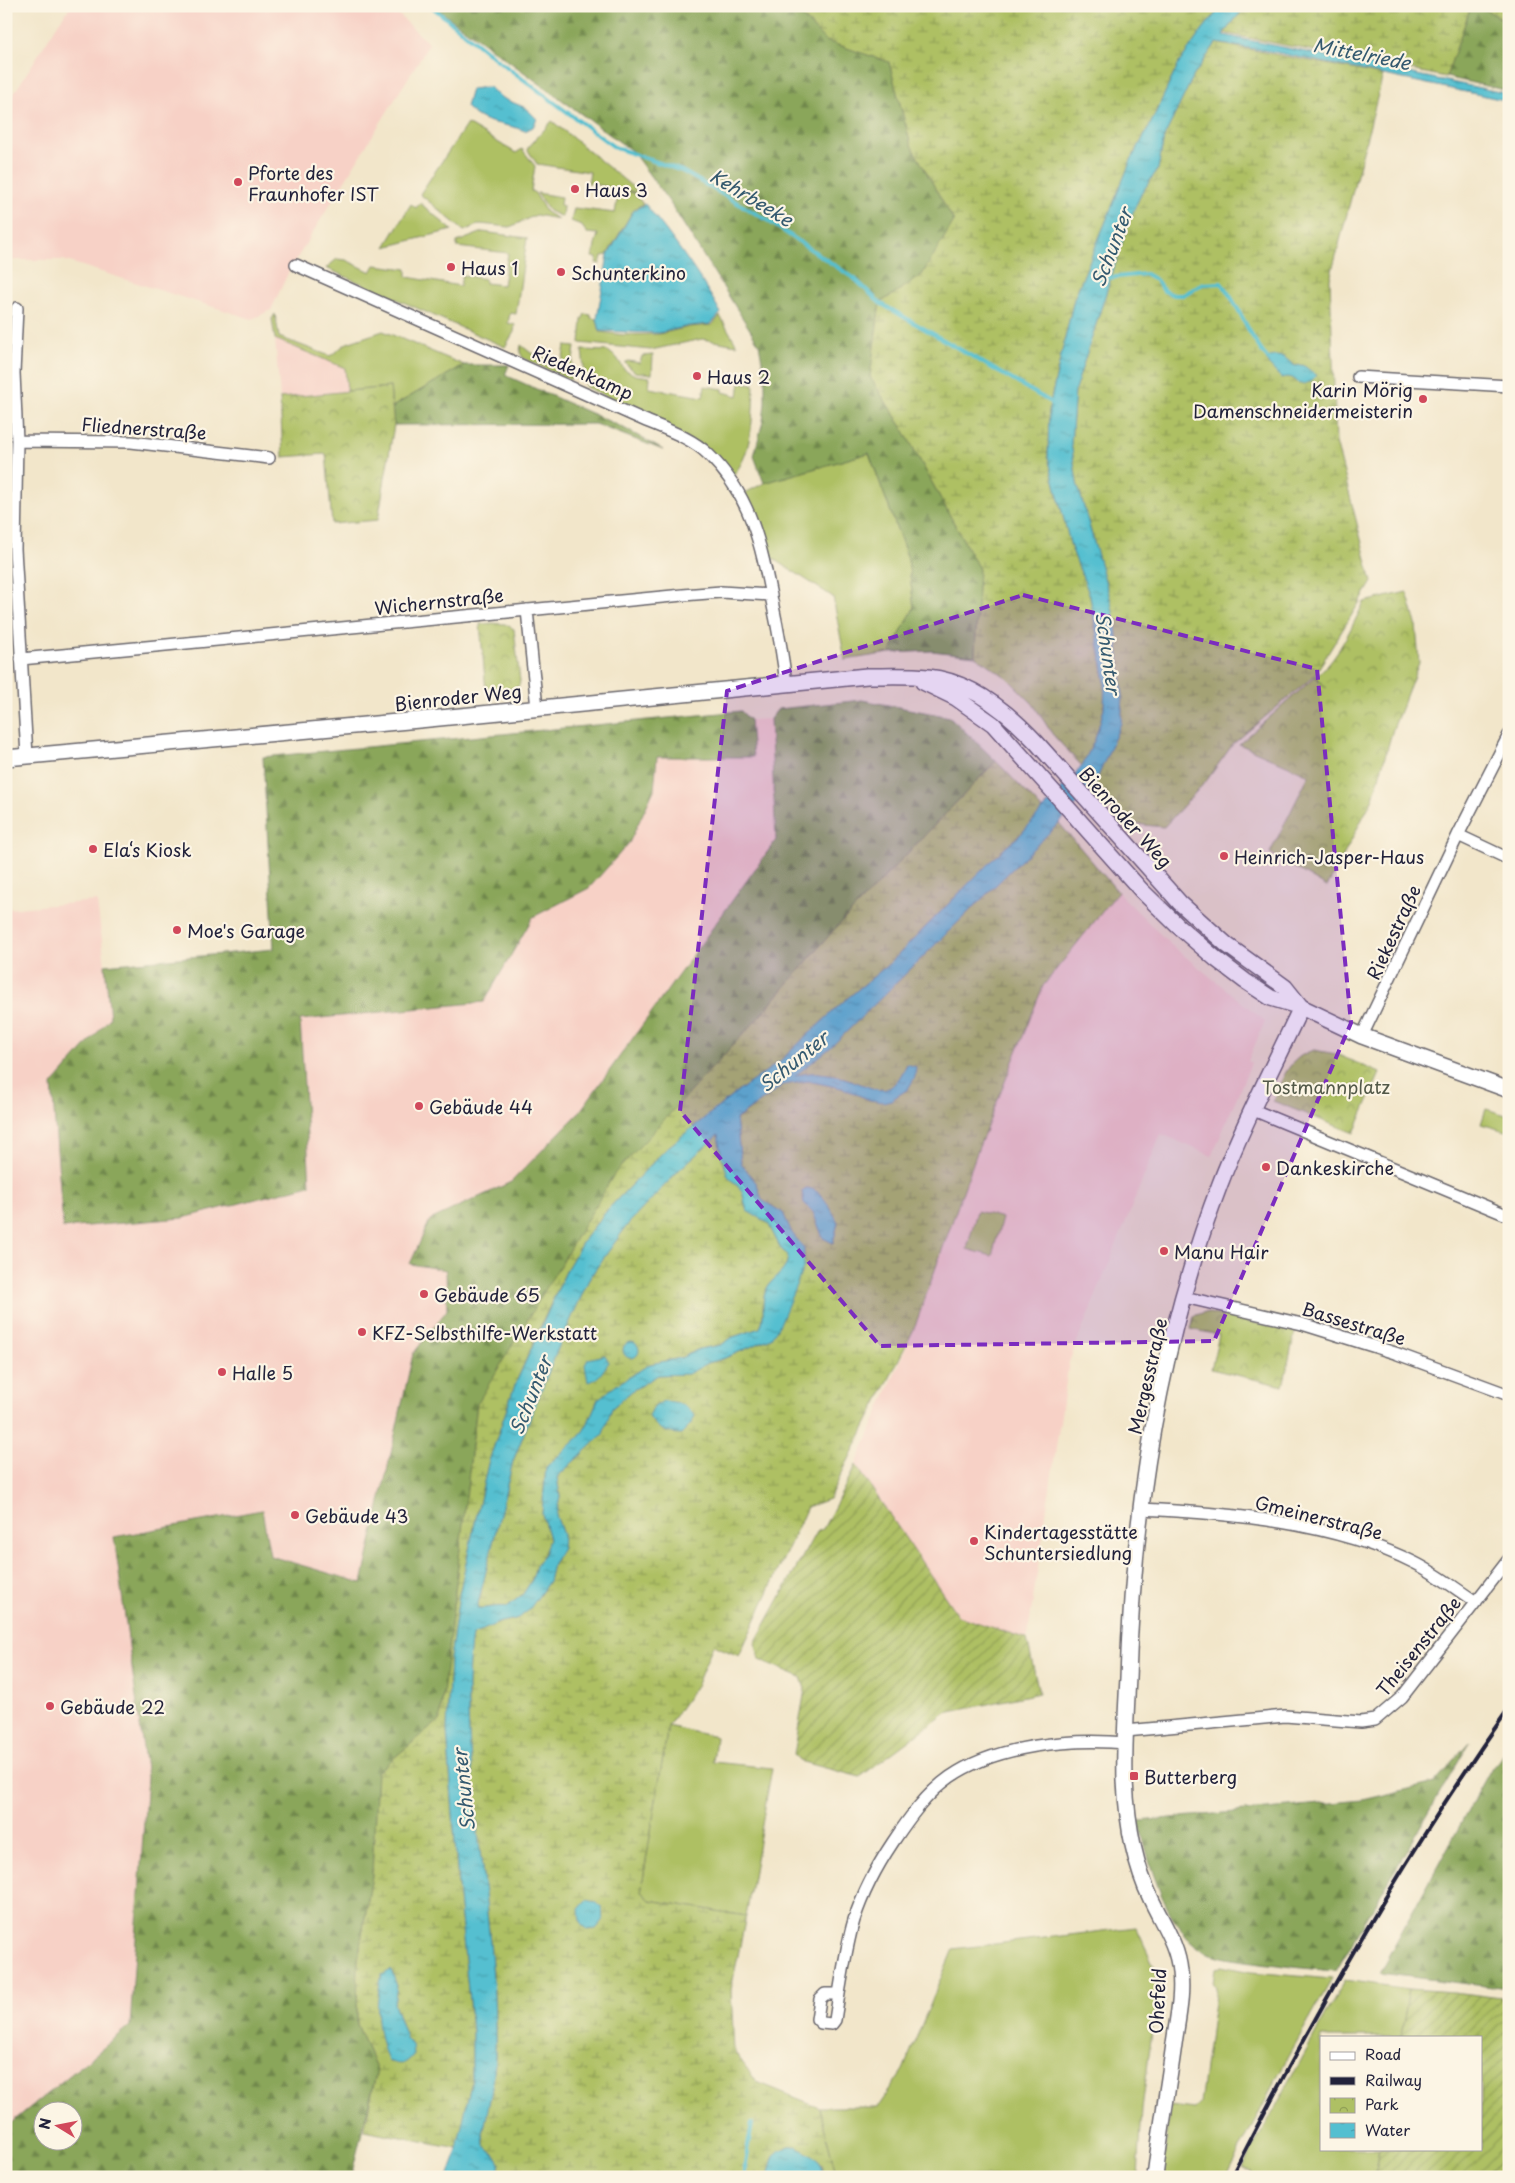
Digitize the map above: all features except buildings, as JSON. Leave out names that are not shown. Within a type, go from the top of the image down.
[{"type":"main road","name":"Bienroder Weg","points":[[6,758],[866,676],[930,677],[956,684],[983,698],[1024,730],[1163,887],[1200,923],[1285,987],[1301,1007]]},
{"type":"main road","name":"Bienroder Weg","points":[[913,677],[956,698],[975,710],[997,728],[1148,896],[1178,926],[1216,959],[1271,998],[1301,1007],[1362,1036],[1509,1090]]},
{"type":"main road","name":"Mergesstraße","points":[[1125,1776],[1130,1622],[1140,1509],[1157,1408],[1184,1297],[1218,1187],[1251,1110],[1301,1007]]},
{"type":"main road","name":"Ohefeld","points":[[1125,1776],[1128,1823],[1133,1848],[1150,1898],[1172,1942],[1180,1971],[1179,2004],[1155,2177]]},
{"type":"street","name":"Riedenkamp","points":[[296,265],[636,416],[676,435],[707,453],[722,470],[748,511],[764,554],[771,594]]},
{"type":"street","points":[[16,308],[14,373],[17,441],[15,549],[27,756]]},
{"type":"street","points":[[1358,377],[1509,386]]},
{"type":"street","name":"Fliednerstraße","points":[[17,441],[131,442],[269,458]]},
{"type":"street","name":"Wichernstraße","points":[[21,659],[721,592],[771,594]]},
{"type":"street","points":[[771,594],[786,684]]},
{"type":"street","points":[[526,610],[537,708]]},
{"type":"street","name":"Riekestraße","points":[[1362,1036],[1458,834],[1509,735]]},
{"type":"street","points":[[1458,834],[1509,859]]},
{"type":"street","points":[[1251,1110],[1509,1216]]},
{"type":"street","name":"Bassestraße","points":[[1184,1297],[1302,1324],[1395,1354],[1509,1395]]},
{"type":"street","name":"Gmeinerstraße","points":[[1140,1509],[1255,1518],[1335,1535],[1366,1544],[1415,1563],[1476,1602]]},
{"type":"street","name":"Theisenstraße","points":[[1126,1737],[1285,1716],[1370,1722],[1379,1718],[1402,1697],[1509,1559]]},
{"type":"street","points":[[839,1994],[851,1933],[869,1882],[905,1823],[936,1788],[950,1776],[970,1765],[1018,1750],[1054,1744],[1126,1737]]},
{"type":"highlighted area","points":[[1023,595],[1317,669],[1351,1023],[1214,1341],[880,1346],[680,1111],[727,691]]},
{"type":"shaded area","points":[[71,6],[390,6],[429,44],[289,271],[271,310],[252,319],[63,260],[6,260],[6,106]]},
{"type":"shaded area","points":[[275,339],[345,368],[347,391],[280,398]]},
{"type":"shaded area","points":[[741,711],[750,720],[770,719],[776,840],[578,1114],[511,1182],[430,1220],[410,1264],[446,1270],[447,1310],[413,1355],[362,1584],[270,1556],[114,1537],[147,1777],[130,2026],[39,2100],[32,2100],[32,2106],[6,2127],[6,909],[97,901],[105,965],[274,949],[263,757]]},
{"type":"shaded area","points":[[1118,892],[1171,945],[1265,1021],[1248,1061],[1251,1063],[1212,1156],[1161,1134],[1069,1362],[1027,1639],[958,1616],[856,1465],[914,1329],[977,1152],[1043,986]]},
{"type":"green space","points":[[433,6],[792,6],[826,41],[889,62],[911,145],[954,221],[922,275],[880,303],[870,377],[902,427],[979,569],[975,656],[932,651],[890,653],[914,608],[908,559],[869,453],[764,483],[754,456],[763,421],[765,403],[765,378],[759,344],[670,203],[632,151]]},
{"type":"green space","points":[[792,6],[1222,6],[1179,63],[1131,160],[1074,299],[1049,408],[1048,457],[1071,547],[1090,596],[1105,682],[1104,709],[1095,739],[1082,766],[1053,735],[1033,704],[1006,677],[975,656],[979,569],[902,427],[870,377],[880,303],[922,275],[954,221],[911,145],[889,62],[826,41]]},
{"type":"green space","points":[[1246,6],[1471,6],[1446,77],[1224,33]]},
{"type":"green space","points":[[1471,6],[1479,6],[1509,23],[1509,91],[1446,77]]},
{"type":"green space","points":[[1479,6],[1509,6],[1509,23]]},
{"type":"green space","points":[[1216,43],[1383,75],[1330,279],[1336,442],[1372,582],[1314,676],[1233,744],[1207,780],[1164,827],[1125,823],[1093,788],[1121,723],[1123,696],[1110,598],[1077,483],[1071,443],[1075,390],[1129,221],[1141,194],[1158,169],[1164,137],[1194,75]]},
{"type":"green space","points":[[552,121],[640,193],[588,183],[590,172],[537,164],[527,149]]},
{"type":"green space","points":[[467,124],[516,153],[522,149],[535,166],[531,191],[535,193],[546,212],[558,219],[536,215],[510,227],[480,224],[464,231],[420,194]]},
{"type":"green space","points":[[619,190],[634,193],[643,204],[634,209],[607,255],[602,256],[600,264],[596,263],[597,258],[592,257],[598,234],[587,233],[581,225],[571,221],[574,208],[615,213]]},
{"type":"green space","points":[[537,193],[561,197],[560,205],[563,206],[562,217],[549,211]]},
{"type":"green space","points":[[420,203],[452,230],[385,247],[411,204],[416,208]]},
{"type":"green space","points":[[483,232],[527,238],[516,314],[510,313],[508,323],[515,325],[514,332],[505,347],[326,268],[337,259],[346,260],[371,272],[375,265],[407,269],[407,277],[460,286],[462,275],[485,279],[485,283],[503,285],[508,253],[457,247],[457,242]]},
{"type":"green space","points":[[275,314],[279,337],[330,356],[347,343],[383,331],[464,365],[392,407],[390,387],[347,391],[345,368],[275,339],[272,319]]},
{"type":"green space","points":[[585,314],[597,319],[600,332],[624,335],[659,334],[689,327],[712,325],[720,316],[737,345],[702,339],[651,350],[580,343],[582,320]]},
{"type":"green space","points":[[521,345],[531,353],[562,364],[565,346],[575,347],[570,380],[523,358],[520,352]]},
{"type":"green space","points":[[582,350],[608,351],[617,358],[624,369],[635,375],[650,377],[649,388],[703,397],[705,386],[723,389],[723,392],[738,396],[740,382],[754,384],[751,432],[748,445],[740,466],[733,475],[668,425],[586,387]]},
{"type":"green space","points":[[653,355],[652,374],[635,372],[625,363],[628,361],[640,363],[642,356]]},
{"type":"green space","points":[[464,365],[509,365],[505,375],[622,427],[663,450],[595,424],[394,425],[392,407]]},
{"type":"green space","points":[[390,387],[394,425],[378,520],[332,524],[326,454],[283,457],[280,398]]},
{"type":"green space","points":[[869,453],[908,559],[914,608],[890,653],[845,660],[833,597],[771,557],[745,493],[764,483]]},
{"type":"green space","points":[[1407,592],[1416,624],[1419,663],[1393,729],[1373,798],[1327,887],[1270,853],[1309,775],[1239,744],[1315,677],[1326,688],[1315,676],[1323,670],[1337,652],[1364,602]]},
{"type":"green space","points":[[480,624],[505,624],[514,629],[520,681],[519,686],[515,688],[486,691]]},
{"type":"green space","points":[[862,700],[950,717],[996,761],[833,931],[760,1016],[477,1404],[440,1720],[377,1772],[372,1876],[358,1960],[357,2024],[377,2070],[351,2177],[6,2177],[6,2127],[32,2106],[32,2150],[82,2150],[82,2100],[39,2100],[130,2026],[147,1777],[114,1537],[262,1510],[270,1556],[362,1583],[413,1354],[447,1310],[446,1270],[410,1264],[430,1220],[511,1182],[578,1114],[776,840],[770,719],[778,709]]},
{"type":"green space","points":[[741,711],[750,720],[753,757],[657,757],[654,790],[629,843],[589,888],[533,917],[484,1002],[300,1020],[310,1185],[183,1218],[63,1228],[52,1085],[110,1018],[105,965],[274,949],[263,757]]},
{"type":"green space","points":[[996,761],[1043,810],[890,963],[843,1002],[779,1062],[732,1096],[667,1148],[609,1208],[585,1238],[568,1267],[515,1385],[488,1464],[459,1595],[450,1659],[447,1730],[459,1897],[472,2031],[472,2079],[458,2148],[364,2130],[377,2070],[357,2024],[358,1960],[372,1876],[377,1772],[440,1720],[477,1404],[615,1173],[760,1016],[833,931]],"holes":[[[391,1971],[397,1986],[394,2003],[406,2038],[412,2045],[378,2015]]]},
{"type":"green space","points":[[1059,823],[1118,892],[1043,986],[977,1152],[914,1329],[829,1499],[807,1507],[739,1656],[713,1645],[697,1684],[668,1726],[641,1892],[650,1900],[746,1916],[731,1990],[734,2051],[757,2082],[819,2107],[837,2177],[823,2177],[821,2164],[773,2158],[768,2177],[524,2177],[523,2171],[520,2170],[518,2177],[497,2177],[500,2163],[495,2155],[484,2145],[483,2134],[494,2075],[495,2022],[494,1990],[469,1734],[468,1674],[472,1634],[498,1623],[519,1618],[539,1596],[549,1581],[553,1564],[562,1548],[563,1535],[556,1515],[560,1497],[557,1477],[602,1435],[612,1408],[633,1390],[658,1375],[688,1373],[771,1338],[804,1248],[792,1233],[783,1213],[762,1200],[757,1184],[741,1163],[736,1120],[782,1085],[808,1081],[842,1088],[870,1100],[891,1100],[908,1089],[907,1064],[894,1085],[880,1090],[844,1078],[812,1074],[793,1076],[830,1048]],"holes":[[[806,1188],[819,1193],[838,1222],[833,1243],[823,1238],[813,1212],[804,1203],[802,1191]]]},
{"type":"green space","name":"Tostmannplatz","points":[[1314,1050],[1336,1054],[1380,1073],[1354,1133],[1273,1101],[1283,1077],[1292,1063],[1305,1053]]},
{"type":"green space","points":[[1486,1109],[1509,1116],[1509,1132],[1481,1124]]},
{"type":"green space","points":[[718,1135],[721,1154],[728,1176],[742,1191],[747,1211],[768,1223],[781,1249],[788,1255],[782,1272],[771,1282],[765,1293],[763,1319],[760,1328],[733,1337],[721,1345],[699,1349],[681,1358],[650,1364],[598,1399],[580,1436],[546,1467],[542,1514],[549,1539],[545,1552],[536,1566],[532,1580],[523,1594],[507,1607],[477,1608],[513,1461],[561,1341],[590,1277],[628,1224],[681,1168]]},
{"type":"green space","points":[[977,1211],[1002,1218],[992,1256],[967,1249]]},
{"type":"green space","points":[[1205,1312],[1295,1332],[1283,1386],[1211,1369],[1219,1335],[1191,1329],[1194,1316]]},
{"type":"green space","points":[[856,1465],[958,1616],[1027,1639],[1039,1693],[946,1713],[860,1777],[799,1761],[794,1755],[805,1689],[801,1677],[760,1660],[755,1643],[816,1532],[823,1529]]},
{"type":"green space","points":[[668,1726],[716,1737],[713,1762],[772,1768],[746,1916],[650,1900],[641,1892]]},
{"type":"green space","points":[[1470,1742],[1336,1971],[1245,1961],[1211,1954],[1201,1949],[1189,1939],[1168,1909],[1153,1873],[1139,1821],[1363,1800],[1434,1783]]},
{"type":"green space","points":[[1509,1747],[1509,1989],[1379,1973],[1492,1767]]},
{"type":"green space","points":[[1136,1927],[1159,1977],[1142,2109],[1138,2177],[837,2177],[819,2107],[878,2107],[903,2070],[953,1949]]},
{"type":"green space","points":[[1221,1966],[1251,1972],[1332,1979],[1278,2075],[1226,2177],[1161,2177],[1171,2106],[1195,2109],[1200,2104],[1216,1987],[1213,1982],[1215,1969]]},
{"type":"green space","points":[[1345,1980],[1409,1989],[1401,2036],[1320,2036],[1320,2150],[1380,2150],[1375,2177],[1250,2177],[1252,2172],[1242,2168]]},
{"type":"green space","points":[[1409,1989],[1509,1999],[1509,2153],[1483,2177],[1375,2177],[1380,2150],[1482,2150],[1482,2036],[1401,2036]]},
{"type":"green space","points":[[1509,2153],[1509,2177],[1483,2177]]},
{"type":"water","name":"Schunter","points":[[1222,6],[1246,6],[1224,35],[1509,94],[1509,101],[1274,52],[1216,43],[1194,75],[1164,137],[1158,169],[1141,194],[1129,221],[1075,390],[1071,443],[1077,483],[1110,598],[1116,626],[1123,696],[1121,723],[1093,788],[830,1048],[795,1076],[808,1073],[827,1074],[881,1090],[887,1089],[894,1084],[907,1064],[916,1067],[915,1077],[908,1089],[891,1100],[883,1102],[870,1100],[842,1088],[808,1081],[783,1085],[736,1119],[741,1163],[757,1184],[762,1200],[783,1213],[792,1233],[804,1248],[804,1266],[780,1324],[771,1338],[725,1358],[708,1363],[688,1374],[658,1375],[633,1390],[612,1408],[603,1434],[557,1477],[560,1497],[556,1515],[563,1535],[562,1548],[553,1564],[549,1581],[529,1610],[519,1618],[498,1623],[472,1635],[468,1674],[469,1734],[494,1990],[495,2022],[494,2075],[483,2134],[484,2145],[495,2155],[500,2163],[497,2177],[448,2177],[455,2158],[472,2079],[472,2031],[459,1897],[447,1730],[450,1659],[459,1595],[488,1464],[515,1385],[568,1267],[585,1238],[609,1208],[667,1148],[732,1096],[779,1062],[843,1002],[890,963],[996,856],[1020,835],[1082,766],[1095,739],[1104,709],[1105,682],[1090,596],[1071,547],[1048,457],[1049,408],[1074,299],[1131,160],[1179,63]],"holes":[[[718,1135],[721,1154],[728,1176],[742,1191],[747,1211],[768,1223],[781,1249],[788,1255],[782,1272],[771,1282],[765,1293],[763,1319],[760,1328],[733,1337],[721,1345],[699,1349],[681,1358],[650,1364],[598,1399],[580,1436],[546,1467],[542,1514],[549,1539],[545,1552],[536,1566],[532,1580],[523,1594],[507,1607],[477,1608],[513,1461],[561,1341],[590,1277],[628,1224],[681,1168]]]},
{"type":"water","points":[[489,87],[502,98],[526,108],[537,119],[533,127],[525,131],[487,121],[466,107],[471,89]]},
{"type":"water","points":[[645,204],[704,284],[721,313],[711,324],[689,326],[659,333],[600,331],[597,319],[608,255],[633,211]]},
{"type":"water","points":[[1284,357],[1295,366],[1303,365],[1316,375],[1311,381],[1302,384],[1291,378],[1281,378],[1268,364],[1266,358]]},
{"type":"water","points":[[806,1188],[812,1189],[821,1196],[838,1222],[833,1243],[823,1238],[813,1212],[804,1203],[802,1191]]},
{"type":"water","points":[[631,1342],[639,1350],[631,1358],[623,1350]]},
{"type":"water","points":[[605,1355],[609,1362],[597,1377],[588,1382],[585,1365],[588,1359]]},
{"type":"water","points":[[663,1401],[681,1404],[695,1416],[691,1424],[681,1434],[662,1430],[649,1416],[653,1408]]},
{"type":"water","points":[[587,1900],[596,1902],[602,1908],[603,1921],[596,1929],[587,1930],[580,1922],[579,1909]]},
{"type":"water","points":[[391,1970],[397,1986],[394,2003],[406,2038],[412,2045],[413,2055],[402,2064],[388,2061],[379,2029],[377,2007],[382,1975]]},
{"type":"water","points":[[796,2146],[815,2157],[820,2165],[823,2177],[768,2177],[771,2164],[778,2151]]},
{"type":"waterway","name":"Kehrbeeke","points":[[431,6],[496,59],[614,147],[682,171],[767,220],[855,279],[880,303],[1054,404]]},
{"type":"waterway","name":"Schunter","points":[[1107,278],[1146,274],[1156,280],[1164,291],[1174,295],[1183,295],[1202,284],[1221,283],[1263,353],[1270,361]]},
{"type":"waterway","points":[[745,2177],[745,2164],[752,2123]]},
{"type":"railway","points":[[1231,2177],[1262,2116],[1362,1937],[1433,1821],[1509,1708]]},
{"type":"place","name":"Pforte des Fraunhofer IST","points":[[238,182]]},
{"type":"place","name":"Haus 3","points":[[575,189]]},
{"type":"place","name":"Haus 1","points":[[451,267]]},
{"type":"place","name":"Schunterkino","points":[[561,272]]},
{"type":"place","name":"Haus 2","points":[[697,376]]},
{"type":"place","name":"Karin Mörig Damenschneidermeisterin","points":[[1423,399]]},
{"type":"place","name":"Ela‘s Kiosk","points":[[93,849]]},
{"type":"place","name":"Heinrich-Jasper-Haus","points":[[1224,856]]},
{"type":"place","name":"Moe's Garage","points":[[177,930]]},
{"type":"place","name":"Gebäude 44","points":[[419,1106]]},
{"type":"place","name":"Dankeskirche","points":[[1266,1167]]},
{"type":"place","name":"Manu Hair","points":[[1164,1251]]},
{"type":"place","name":"Gebäude 65","points":[[424,1294]]},
{"type":"place","name":"KFZ-Selbsthilfe-Werkstatt","points":[[362,1332]]},
{"type":"place","name":"Halle 5","points":[[222,1372]]},
{"type":"place","name":"Gebäude 43","points":[[295,1515]]},
{"type":"place","name":"Kindertagesstätte Schuntersiedlung","points":[[974,1541]]},
{"type":"place","name":"Gebäude 22","points":[[50,1706]]},
{"type":"place","name":"Butterberg","points":[[1134,1776]]},
{"type":"water label","name":"Mittelriede","points":[[1362,53]]}]
